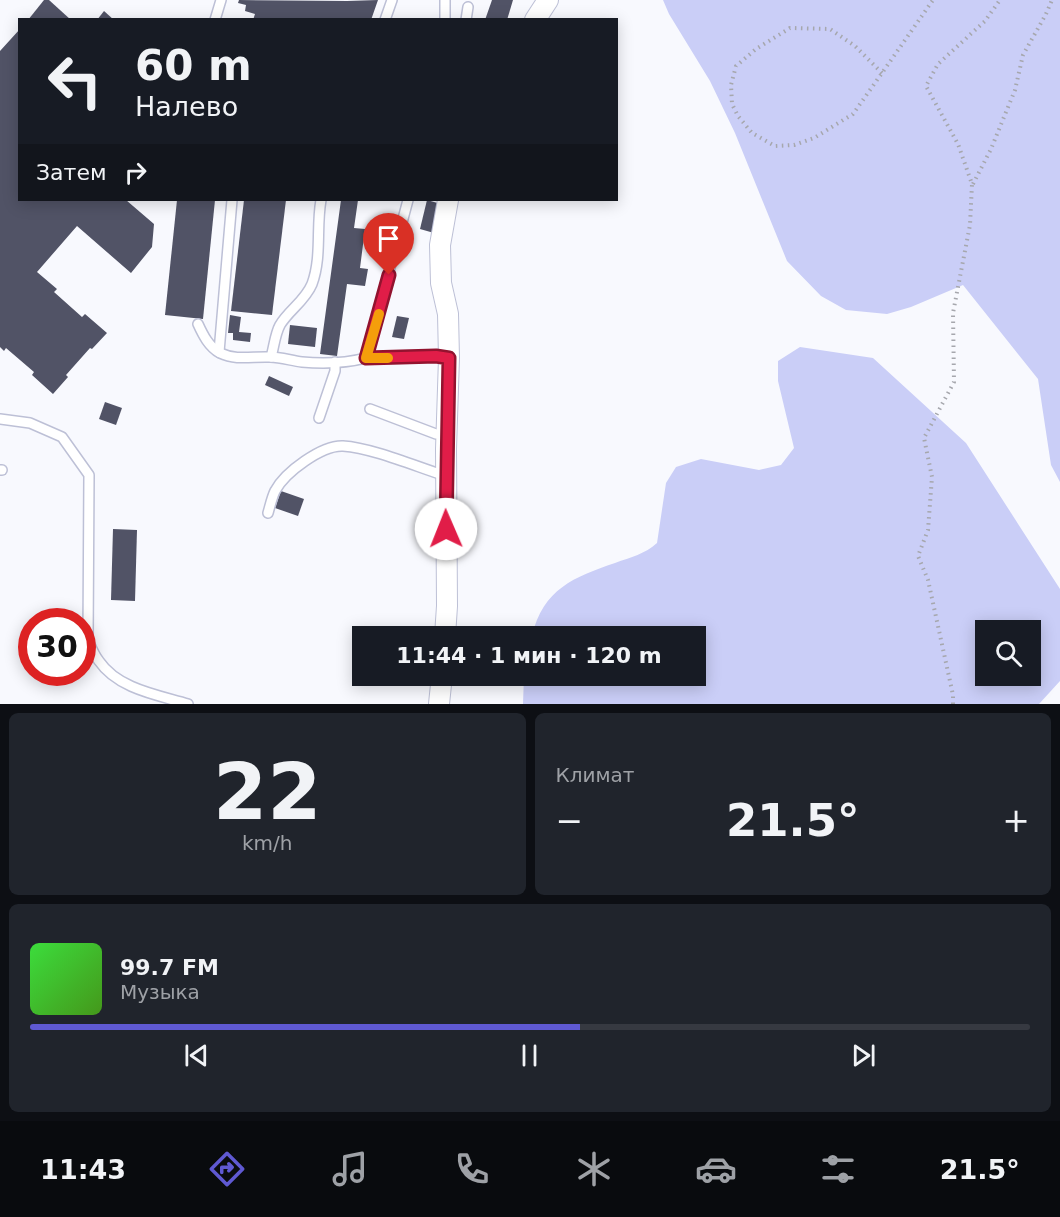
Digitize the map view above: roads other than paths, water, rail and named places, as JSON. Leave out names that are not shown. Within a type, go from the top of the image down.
[{"type":"street","points":[[536,18],[548,0]]},
{"type":"street","points":[[446,626],[446,434],[449,358],[448,314],[441,283],[440,245],[448,201]]},
{"type":"street","points":[[439,704],[441,686]]},
{"type":"lane","points":[[216,18],[221,0]]},
{"type":"lane","points":[[386,18],[392,0]]},
{"type":"lane","points":[[445,0],[445,18]]},
{"type":"lane","points":[[466,18],[468,7]]},
{"type":"lane","points":[[219,352],[232,201]]},
{"type":"lane","points":[[271,357],[280,326],[312,284],[317,265],[318,217],[321,201]]},
{"type":"lane","points":[[366,358],[408,201]]},
{"type":"lane","points":[[198,324],[208,341],[219,352],[240,358],[271,357],[304,362],[436,356],[449,358]]},
{"type":"lane","points":[[319,418],[335,362]]},
{"type":"lane","points":[[370,409],[436,434],[446,434]]},
{"type":"lane","points":[[0,419],[30,423],[62,437],[89,475],[88,640],[99,662],[113,676],[133,688],[188,704]]},
{"type":"lane","points":[[268,513],[275,491],[285,477],[329,448],[341,446],[363,450],[446,476]]}]
